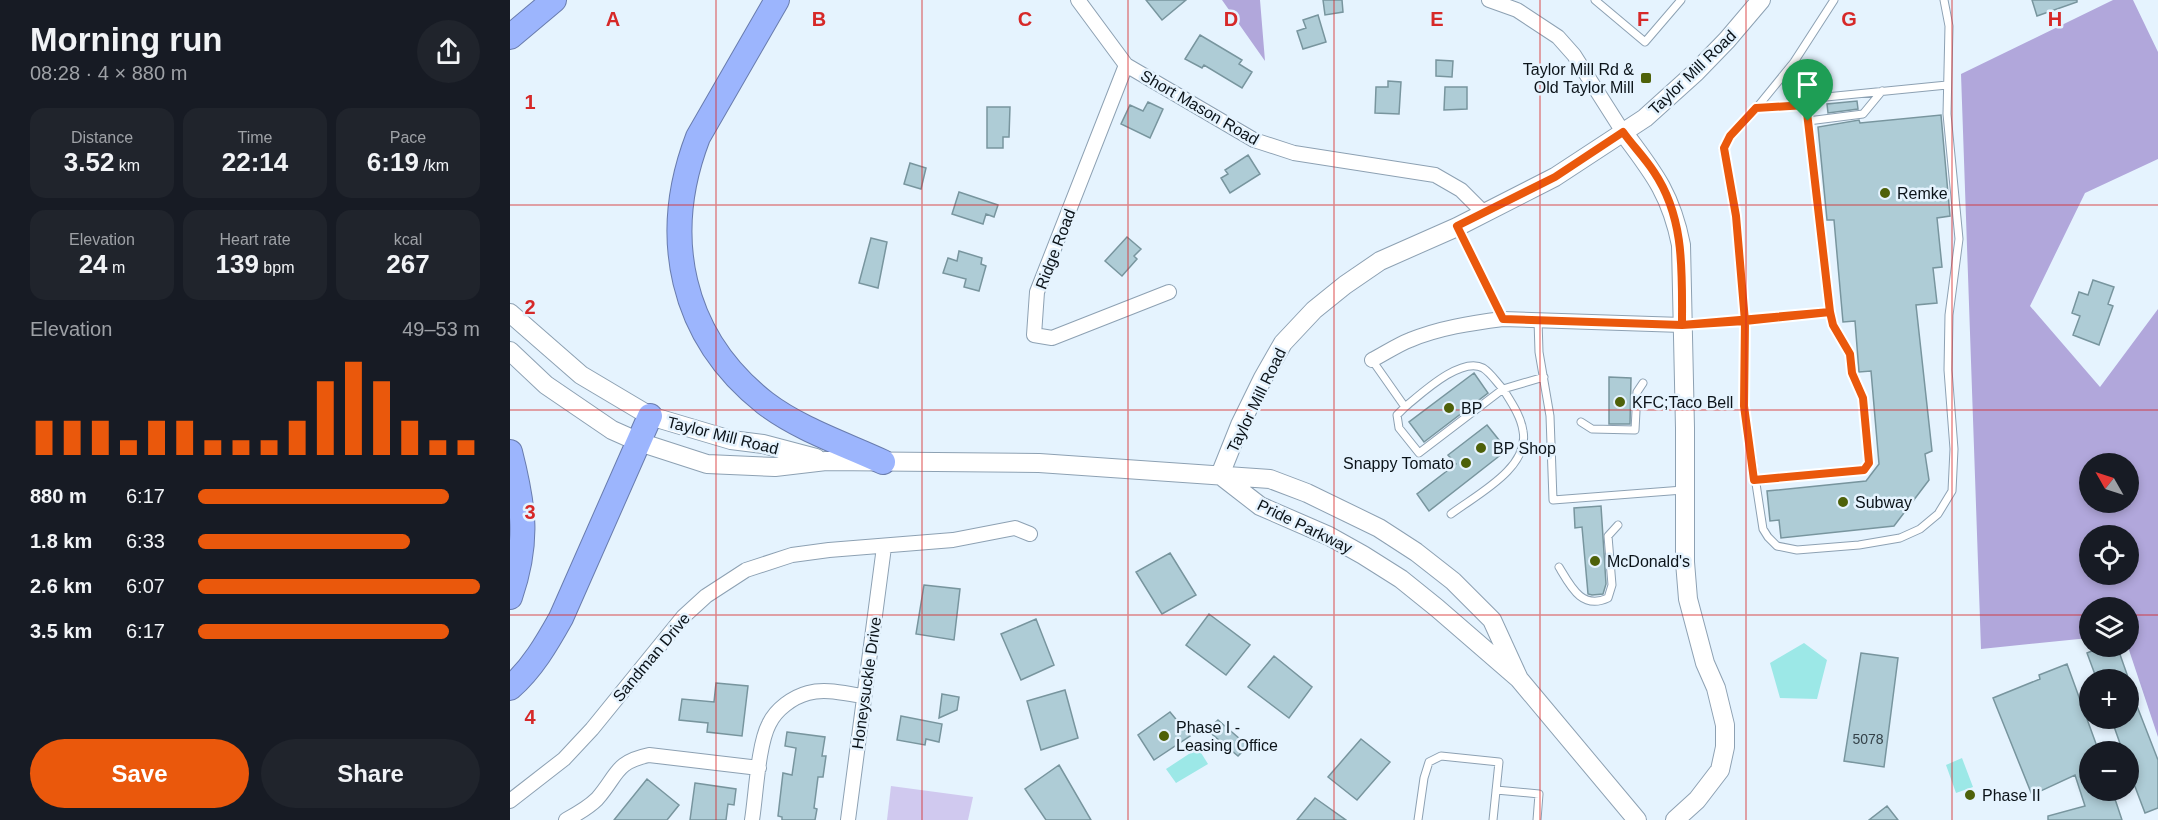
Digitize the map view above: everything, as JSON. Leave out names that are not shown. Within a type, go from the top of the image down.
[{"type":"highway","points":[[510,37],[554,0]]},
{"type":"highway","points":[[777,0],[698,137],[689,160],[680,201],[678,236],[681,266],[697,317],[708,339],[722,360],[743,383],[766,404],[787,417],[883,462]]},
{"type":"highway","points":[[510,688],[531,665],[561,618],[650,416]]},
{"type":"highway","points":[[510,452],[523,518],[522,557],[510,597]]},
{"type":"main road","name":"Taylor Mill Road","points":[[510,351],[546,385],[612,430],[639,442],[707,464],[775,467],[826,461],[1039,463],[1220,475],[1240,425],[1263,378],[1283,343],[1314,310],[1380,261],[1555,177],[1645,118],[1696,72],[1761,0]]},
{"type":"main road","points":[[1623,132],[1654,172],[1668,197],[1676,221],[1682,265],[1685,562],[1688,599],[1705,663],[1722,706],[1725,725],[1725,747],[1720,770],[1710,785],[1676,820]]},
{"type":"main road","name":"Taylor Mill Road","points":[[510,313],[581,375],[650,416],[731,440],[763,444],[826,461]]},
{"type":"main road","name":"Pride Parkway","points":[[1220,475],[1260,507],[1329,536],[1401,579],[1519,679],[1636,820]]},
{"type":"main road","name":"Pride Parkway","points":[[1220,475],[1270,479],[1307,493],[1379,528],[1416,552],[1453,581],[1492,620],[1519,679]]},
{"type":"street","name":"Short Mason Road","points":[[1078,0],[1126,65],[1254,141],[1294,153],[1435,175],[1461,190],[1483,212]]},
{"type":"street","points":[[1489,0],[1517,10],[1558,37],[1574,55],[1623,132]]},
{"type":"street","name":"Ridge Road","points":[[1126,65],[1037,292],[1034,335],[1052,338],[1169,292]]},
{"type":"street","points":[[1372,360],[1409,340],[1441,329],[1503,319],[1682,325]]},
{"type":"street","name":"Sandman Drive","points":[[510,801],[564,759],[592,729],[675,625],[706,596],[746,570],[792,555],[829,550],[953,540],[1015,528],[1030,534]]},
{"type":"street","name":"Honeysuckle Drive","points":[[848,820],[884,547]]},
{"type":"street","points":[[752,820],[764,740],[768,725],[774,715],[786,704],[809,693],[822,691],[864,696]]},
{"type":"street","points":[[566,820],[583,811],[596,800],[626,762],[634,758],[649,755],[759,768]]},
{"type":"lane","points":[[1595,0],[1645,42],[1681,0]]},
{"type":"lane","points":[[1834,0],[1794,62],[1730,136],[1724,148],[1736,216],[1745,321],[1744,406],[1754,480],[1763,529],[1777,546],[1797,550],[1859,545],[1900,538],[1920,529],[1938,514],[1952,491],[1954,449],[1948,370],[1949,315],[1959,239],[1947,114],[1949,26],[1944,0]]},
{"type":"lane","points":[[1754,480],[1864,470],[1869,463],[1863,398],[1852,373],[1850,354],[1833,325],[1830,312],[1806,105],[1794,62]]},
{"type":"lane","points":[[1756,108],[1806,105],[1826,97],[1947,85]]},
{"type":"lane","points":[[1808,121],[1863,114],[1882,91]]},
{"type":"lane","points":[[1457,226],[1503,319]]},
{"type":"lane","points":[[1682,325],[1830,312]]},
{"type":"lane","points":[[1538,320],[1539,352],[1550,416],[1552,500],[1686,490]]},
{"type":"lane","points":[[1372,360],[1405,408]]},
{"type":"lane","points":[[1451,514],[1512,468],[1521,455],[1524,444],[1523,430],[1516,411],[1503,389],[1483,368],[1474,366],[1448,374],[1397,415],[1399,428],[1419,453],[1503,389],[1544,377]]},
{"type":"lane","points":[[1581,422],[1592,429],[1635,430],[1636,392],[1643,383]]},
{"type":"lane","points":[[1559,567],[1568,583],[1583,599],[1588,602],[1600,602],[1608,598],[1612,585],[1608,536],[1618,525]]},
{"type":"lane","points":[[1418,820],[1424,778],[1429,762],[1441,756],[1499,762],[1493,817],[1503,815]]},
{"type":"lane","points":[[1496,790],[1539,794],[1535,819]]},
{"type":"shaded area","points":[[1222,0],[1260,0],[1265,61]]},
{"type":"shaded area","points":[[2113,0],[2133,0],[2158,52],[2158,159],[2085,193],[2030,306],[2100,387],[2158,309],[2158,737],[2139,680],[2139,669],[2135,669],[2131,657],[2139,657],[2139,597],[2079,597],[2079,639],[1981,649],[1961,74]]},
{"type":"shaded area","points":[[1804,643],[1827,660],[1817,699],[1780,698],[1770,663]]},
{"type":"shaded area","points":[[1198,748],[1208,764],[1176,783],[1166,769]]},
{"type":"shaded area","points":[[1962,758],[1973,787],[1956,793],[1946,765]]},
{"type":"shaded area","points":[[891,786],[973,797],[968,820],[887,820]]},
{"type":"building","points":[[1146,0],[1186,0],[1162,20]]},
{"type":"building","points":[[1323,0],[1342,0],[1343,12],[1325,15]]},
{"type":"building","points":[[2032,0],[2077,0],[2077,2],[2037,16]]},
{"type":"building","points":[[1318,15],[1326,42],[1303,49],[1297,31],[1306,28],[1303,20]]},
{"type":"building","points":[[1200,35],[1242,60],[1239,64],[1252,72],[1242,88],[1204,65],[1202,68],[1185,59]]},
{"type":"building","points":[[1436,60],[1453,61],[1452,77],[1436,76]]},
{"type":"building","points":[[1388,81],[1401,82],[1399,114],[1375,113],[1376,87],[1388,87]]},
{"type":"building","points":[[1445,87],[1467,87],[1467,109],[1444,110]]},
{"type":"building","points":[[1857,101],[1858,109],[1828,113],[1827,104]]},
{"type":"building","points":[[1148,102],[1163,109],[1150,138],[1121,124],[1130,105],[1143,111]]},
{"type":"building","points":[[987,107],[1010,107],[1009,137],[1003,137],[1003,148],[987,148]]},
{"type":"building","points":[[1941,115],[1950,216],[1937,218],[1942,267],[1933,268],[1937,303],[1916,305],[1932,451],[1925,454],[1929,480],[1894,526],[1781,538],[1779,520],[1770,521],[1767,491],[1866,481],[1879,464],[1871,371],[1859,372],[1855,321],[1843,322],[1834,220],[1827,220],[1818,127],[1859,120],[1860,123]]},
{"type":"building","points":[[1248,155],[1260,174],[1230,193],[1221,178],[1228,174],[1225,170]]},
{"type":"building","points":[[910,163],[926,168],[921,189],[904,184]]},
{"type":"building","points":[[959,192],[998,205],[994,217],[986,214],[983,224],[952,214]]},
{"type":"building","points":[[1127,237],[1141,249],[1134,256],[1137,259],[1122,276],[1105,261]]},
{"type":"building","points":[[871,238],[887,242],[878,288],[859,283]]},
{"type":"building","points":[[959,251],[982,258],[981,264],[986,266],[979,291],[964,287],[966,279],[943,273],[948,258],[957,261]]},
{"type":"building","points":[[2093,280],[2114,287],[2108,304],[2113,306],[2099,345],[2073,335],[2080,316],[2072,313],[2079,292],[2088,295]]},
{"type":"building","name":"BP","points":[[1474,373],[1488,393],[1424,442],[1409,422]]},
{"type":"building","name":"KFC;Taco Bell","points":[[1609,377],[1631,378],[1630,424],[1609,424]]},
{"type":"building","points":[[1487,425],[1507,450],[1429,511],[1417,494],[1456,464],[1448,455]]},
{"type":"building","name":"McDonald's","points":[[1601,506],[1606,584],[1603,594],[1592,595],[1588,594],[1582,527],[1575,528],[1574,508]]},
{"type":"building","points":[[1170,553],[1196,595],[1162,614],[1136,572]]},
{"type":"building","points":[[924,585],[960,589],[954,640],[916,634]]},
{"type":"building","points":[[1209,614],[1250,645],[1226,675],[1186,645]]},
{"type":"building","points":[[1036,619],[1054,665],[1021,680],[1001,634]]},
{"type":"building","points":[[1861,653],[1898,658],[1884,767],[1844,761]]},
{"type":"building","points":[[1274,656],[1312,687],[1289,718],[1248,687]]},
{"type":"building","points":[[2088,657],[2121,657],[2125,669],[2093,669]]},
{"type":"building","points":[[2067,664],[2079,697],[2079,729],[2091,729],[2095,741],[2079,741],[2079,787],[2075,775],[2032,795],[1993,698],[2040,679],[2039,675]]},
{"type":"building","points":[[716,683],[748,686],[742,736],[707,732],[708,723],[679,720],[682,699],[714,702]]},
{"type":"building","points":[[1065,690],[1078,738],[1041,750],[1027,701]]},
{"type":"building","points":[[942,694],[959,697],[957,710],[939,718]]},
{"type":"building","points":[[2139,711],[2158,760],[2158,808],[2145,813],[2139,797],[2139,741],[2119,741],[2115,729],[2139,729]]},
{"type":"building","name":"Phase I - Leasing Office","points":[[1170,712],[1190,736],[1154,760],[1138,735]]},
{"type":"building","points":[[901,716],[942,724],[939,742],[926,739],[925,745],[897,740]]},
{"type":"building","points":[[1218,720],[1248,746],[1238,756],[1207,730]]},
{"type":"building","points":[[787,732],[825,737],[822,756],[826,756],[823,777],[818,777],[814,808],[817,809],[815,820],[782,820],[782,817],[778,816],[783,773],[792,775],[796,748],[785,746]]},
{"type":"building","points":[[1361,739],[1390,762],[1357,800],[1328,777]]},
{"type":"building","points":[[1059,765],[1091,820],[1046,820],[1025,789]]},
{"type":"building","points":[[647,779],[679,805],[667,820],[614,820]]},
{"type":"building","points":[[695,783],[736,789],[734,805],[728,804],[726,820],[690,820]]},
{"type":"building","points":[[1315,798],[1346,820],[1297,820]]},
{"type":"building","points":[[2083,801],[2116,801],[2122,820],[2048,820],[2048,816],[2085,806]]},
{"type":"building","points":[[1887,806],[1898,820],[1869,820]]},
{"type":"place","name":"Taylor Mill Rd & Old Taylor Mill","points":[[1646,78]]},
{"type":"place","name":"Remke","points":[[1885,193]]},
{"type":"place","name":"KFC;Taco Bell","points":[[1620,402]]},
{"type":"place","name":"BP","points":[[1449,408]]},
{"type":"place","name":"BP Shop","points":[[1481,448]]},
{"type":"place","name":"Snappy Tomato","points":[[1466,463]]},
{"type":"place","name":"Subway","points":[[1843,502]]},
{"type":"place","name":"McDonald's","points":[[1595,561]]},
{"type":"place","name":"Phase I - Leasing Office","points":[[1164,736]]},
{"type":"place","name":"Phase II","points":[[1970,795]]},
{"type":"route","points":[[1808,121],[1806,105],[1756,108],[1730,136],[1724,148],[1736,216],[1745,321],[1830,312],[1833,325],[1850,354],[1852,373],[1863,398],[1869,463],[1864,470],[1754,480],[1744,406],[1745,321],[1682,325],[1681,245],[1676,221],[1668,197],[1654,172],[1623,132],[1555,177],[1457,226],[1503,319],[1682,325],[1745,321],[1830,312],[1808,121]]}]
